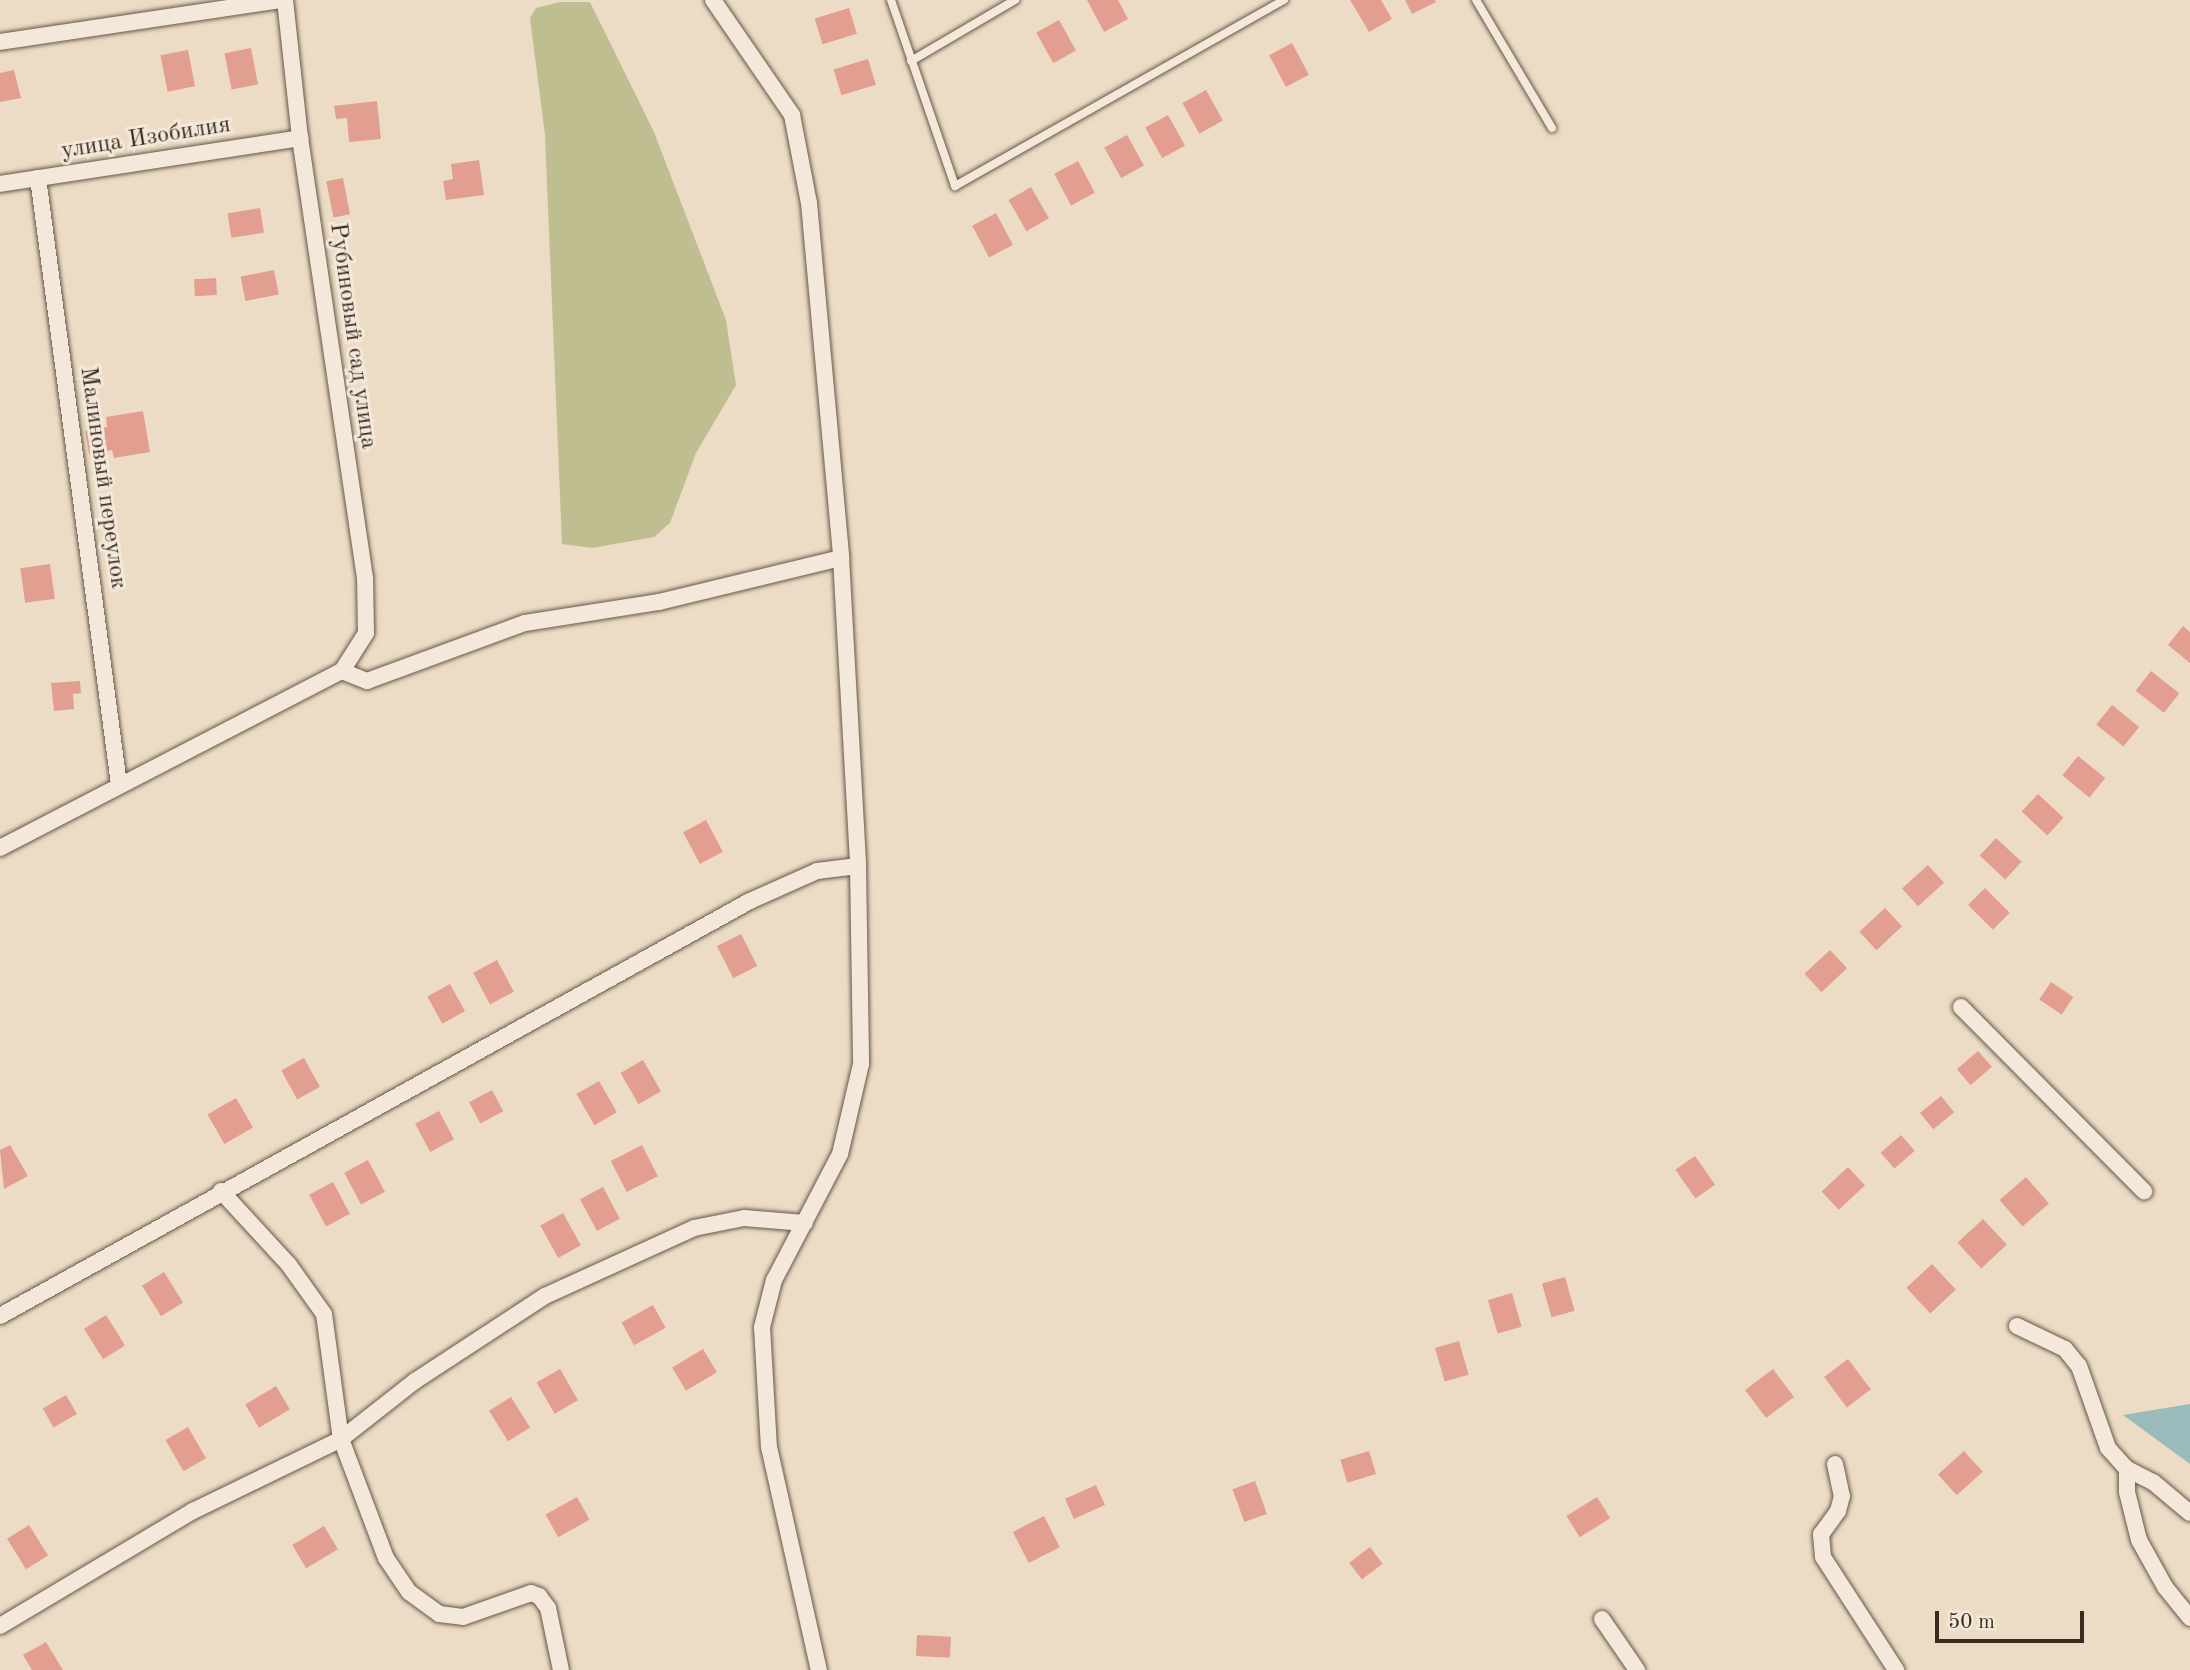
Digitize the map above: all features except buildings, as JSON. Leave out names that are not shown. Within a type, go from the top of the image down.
[{"type":"street","points":[[0,43],[283,0]]},
{"type":"street","name":"Рубиновый сад улица","points":[[283,0],[300,138],[365,578],[366,633],[342,671]]},
{"type":"street","points":[[713,0],[792,115],[809,203],[841,558],[858,866],[861,1064],[840,1154],[774,1280],[762,1327],[769,1447],[819,1670]]},
{"type":"street","name":"улица Изобилия","points":[[0,184],[300,138]]},
{"type":"street","name":"Малиновый переулок","points":[[38,178],[119,784]]},
{"type":"street","points":[[0,848],[119,784],[342,671],[367,681],[525,623],[659,602],[841,558]]},
{"type":"street","points":[[0,1316],[221,1191],[750,901],[817,871],[858,866]]},
{"type":"street","points":[[1961,1007],[2144,1191]]},
{"type":"street","points":[[221,1191],[289,1265],[324,1314],[341,1439],[386,1558],[409,1592],[439,1614],[463,1617],[531,1593],[539,1595],[548,1608],[561,1670]]},
{"type":"street","points":[[0,1626],[193,1511],[341,1439],[415,1381],[545,1296],[647,1247],[694,1228],[744,1218],[804,1223]]},
{"type":"street","points":[[2017,1326],[2065,1349],[2079,1366],[2108,1448],[2127,1469],[2153,1482],[2190,1513]]},
{"type":"street","points":[[1835,1464],[1842,1496],[1838,1511],[1821,1534],[1823,1557],[1896,1670]]},
{"type":"street","points":[[2127,1469],[2127,1492],[2138,1540],[2165,1587],[2190,1618]]},
{"type":"street","points":[[1602,1619],[1637,1670]]},
{"type":"lane","points":[[891,0],[955,186],[1284,0]]},
{"type":"lane","points":[[911,61],[1015,0]]},
{"type":"lane","points":[[1476,0],[1552,128]]},
{"type":"shaded area","points":[[560,2],[590,2],[654,132],[726,320],[736,385],[696,453],[670,523],[654,537],[592,548],[562,544],[545,135],[530,18],[536,8]]},
{"type":"water","points":[[2190,1404],[2190,1464],[2123,1415]]}]
